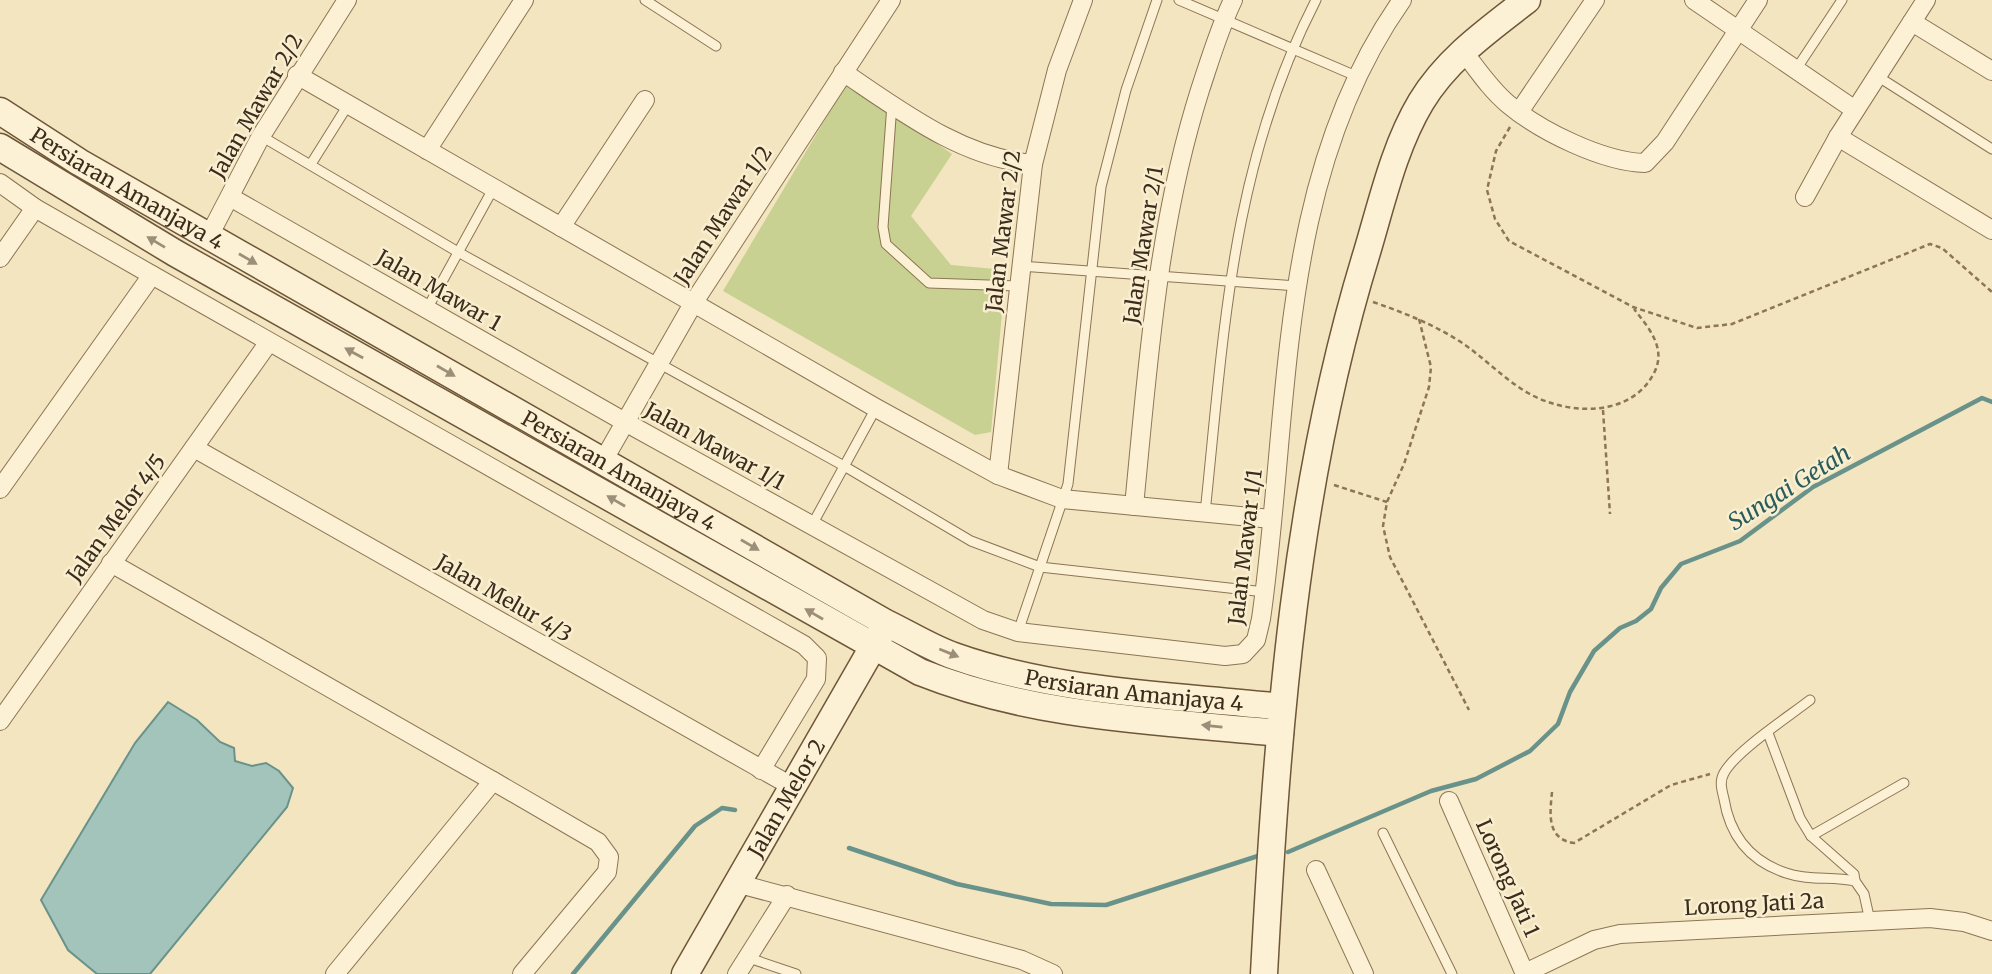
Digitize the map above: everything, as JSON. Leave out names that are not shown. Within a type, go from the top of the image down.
[{"type":"street","name":"Jalan Mawar 2/2","points":[[209,236],[261,136],[347,0]]},
{"type":"street","points":[[426,150],[524,0]]},
{"type":"street","name":"Jalan Mawar 1/2","points":[[603,461],[656,363],[694,302],[891,0]]},
{"type":"street","name":"Jalan Mawar 2/2","points":[[998,475],[1033,164],[1058,70],[1083,0]]},
{"type":"street","name":"Jalan Mawar 2/1","points":[[1134,506],[1157,275],[1169,207],[1188,128],[1223,19],[1233,0]]},
{"type":"street","name":"Jalan Mawar 1/1","points":[[625,422],[983,620],[1018,632],[1225,656],[1243,654],[1256,640],[1265,592],[1297,286],[1316,188],[1356,76],[1402,0]]},
{"type":"street","points":[[1264,974],[1281,720],[1312,478],[1332,373],[1353,295],[1409,126],[1440,74],[1463,51],[1527,0]]},
{"type":"street","points":[[1519,112],[1595,0]]},
{"type":"street","points":[[1694,0],[1737,32],[1855,110]]},
{"type":"street","points":[[1463,51],[1492,89],[1519,112],[1552,132],[1583,146],[1620,159],[1645,163],[1665,142],[1758,0]]},
{"type":"street","points":[[1805,197],[1838,136],[1926,0]]},
{"type":"street","points":[[1912,22],[1992,71]]},
{"type":"street","points":[[843,72],[957,143],[1007,162],[1033,164]]},
{"type":"street","points":[[298,75],[876,408],[998,475],[1062,499],[1272,519]]},
{"type":"street","points":[[561,227],[645,100]]},
{"type":"street","name":"Persiaran Amanjaya 4","points":[[0,111],[79,162],[886,623],[952,655],[1052,682],[1281,720]]},
{"type":"street","points":[[1838,136],[1992,230]]},
{"type":"street","name":"Persiaran Amanjaya 4","points":[[0,147],[65,188],[873,648],[920,672],[970,691],[1047,710],[1281,720]]},
{"type":"street","points":[[65,188],[79,162]]},
{"type":"street","points":[[0,183],[35,208],[804,645],[817,658],[816,679],[761,770]]},
{"type":"street","name":"Jalan Mawar 1","points":[[230,197],[625,422]]},
{"type":"street","points":[[0,258],[35,208]]},
{"type":"street","points":[[0,489],[152,275]]},
{"type":"street","name":"Jalan Melor 4/5","points":[[0,721],[5,703],[111,563],[269,342]]},
{"type":"street","name":"Jalan Melur 4/3","points":[[194,448],[793,787]]},
{"type":"street","points":[[111,563],[598,842],[610,857],[607,872],[522,974]]},
{"type":"street","name":"Jalan Melor 2","points":[[685,974],[886,623]]},
{"type":"street","points":[[335,974],[493,781]]},
{"type":"street","name":"Lorong Jati 1","points":[[1449,801],[1525,973]]},
{"type":"street","points":[[1316,870],[1364,974]]},
{"type":"street","points":[[736,883],[1023,960],[1053,974]]},
{"type":"street","points":[[737,974],[787,895]]},
{"type":"street","name":"Lorong Jati 2a","points":[[1525,973],[1594,940],[1620,934],[1930,918],[1964,922],[1992,932]]},
{"type":"lane","points":[[645,0],[716,46]]},
{"type":"lane","points":[[1018,632],[1068,484],[1101,187],[1126,90],[1157,0]]},
{"type":"lane","points":[[1179,0],[1356,76]]},
{"type":"lane","points":[[1205,513],[1230,280],[1245,193],[1291,48],[1316,0]]},
{"type":"lane","points":[[1795,71],[1842,0]]},
{"type":"lane","points":[[1877,76],[1992,149]]},
{"type":"lane","points":[[311,164],[348,104]]},
{"type":"lane","points":[[891,104],[883,227],[886,244],[929,283],[1018,286]]},
{"type":"lane","points":[[261,136],[458,252],[844,466],[971,541],[1040,567],[1265,592]]},
{"type":"lane","points":[[427,309],[493,188]]},
{"type":"lane","points":[[1020,266],[1297,286]]},
{"type":"lane","points":[[812,526],[876,408]]},
{"type":"lane","points":[[1810,700],[1724,773],[1721,783],[1727,818],[1736,838],[1752,855],[1769,866],[1801,878],[1855,881]]},
{"type":"lane","points":[[1768,733],[1789,793],[1811,836],[1849,869],[1864,894],[1870,921]]},
{"type":"lane","points":[[1811,836],[1904,783]]},
{"type":"lane","points":[[1383,833],[1452,974]]},
{"type":"lane","points":[[746,957],[796,974]]},
{"type":"path","points":[[1519,112],[1496,151],[1487,190],[1495,219],[1509,241],[1633,307],[1697,328],[1732,324],[1930,244],[1942,248],[1985,289],[1992,292]]},
{"type":"path","points":[[1353,295],[1419,319],[1456,339],[1531,395],[1572,407],[1603,410],[1620,405],[1636,394],[1651,380],[1657,367],[1659,351],[1654,335],[1633,307]]},
{"type":"path","points":[[1419,319],[1431,367],[1429,387],[1404,464],[1387,502],[1383,526],[1390,557],[1469,710]]},
{"type":"path","points":[[1603,410],[1610,514]]},
{"type":"path","points":[[1312,478],[1387,502]]},
{"type":"path","points":[[1552,792],[1550,821],[1553,830],[1567,842],[1574,843],[1671,785],[1689,778],[1724,773]]},
{"type":"green space","points":[[848,81],[952,154],[911,216],[951,265],[1006,270],[991,432],[975,435],[723,291]]},
{"type":"water","points":[[168,702],[197,720],[220,742],[234,748],[235,761],[252,766],[266,763],[279,771],[293,788],[287,807],[150,974],[97,974],[68,950],[41,900],[135,743]]},
{"type":"waterway","name":"Sungai Getah","points":[[1288,852],[1431,791],[1476,779],[1530,751],[1558,724],[1570,692],[1594,651],[1620,628],[1636,621],[1651,609],[1661,588],[1681,564],[1740,541],[1813,487],[1982,398],[1992,402]]},
{"type":"waterway","points":[[573,974],[695,826],[722,808],[735,810]]},
{"type":"waterway","points":[[849,848],[957,884],[1051,904],[1106,905],[1261,855]]}]
